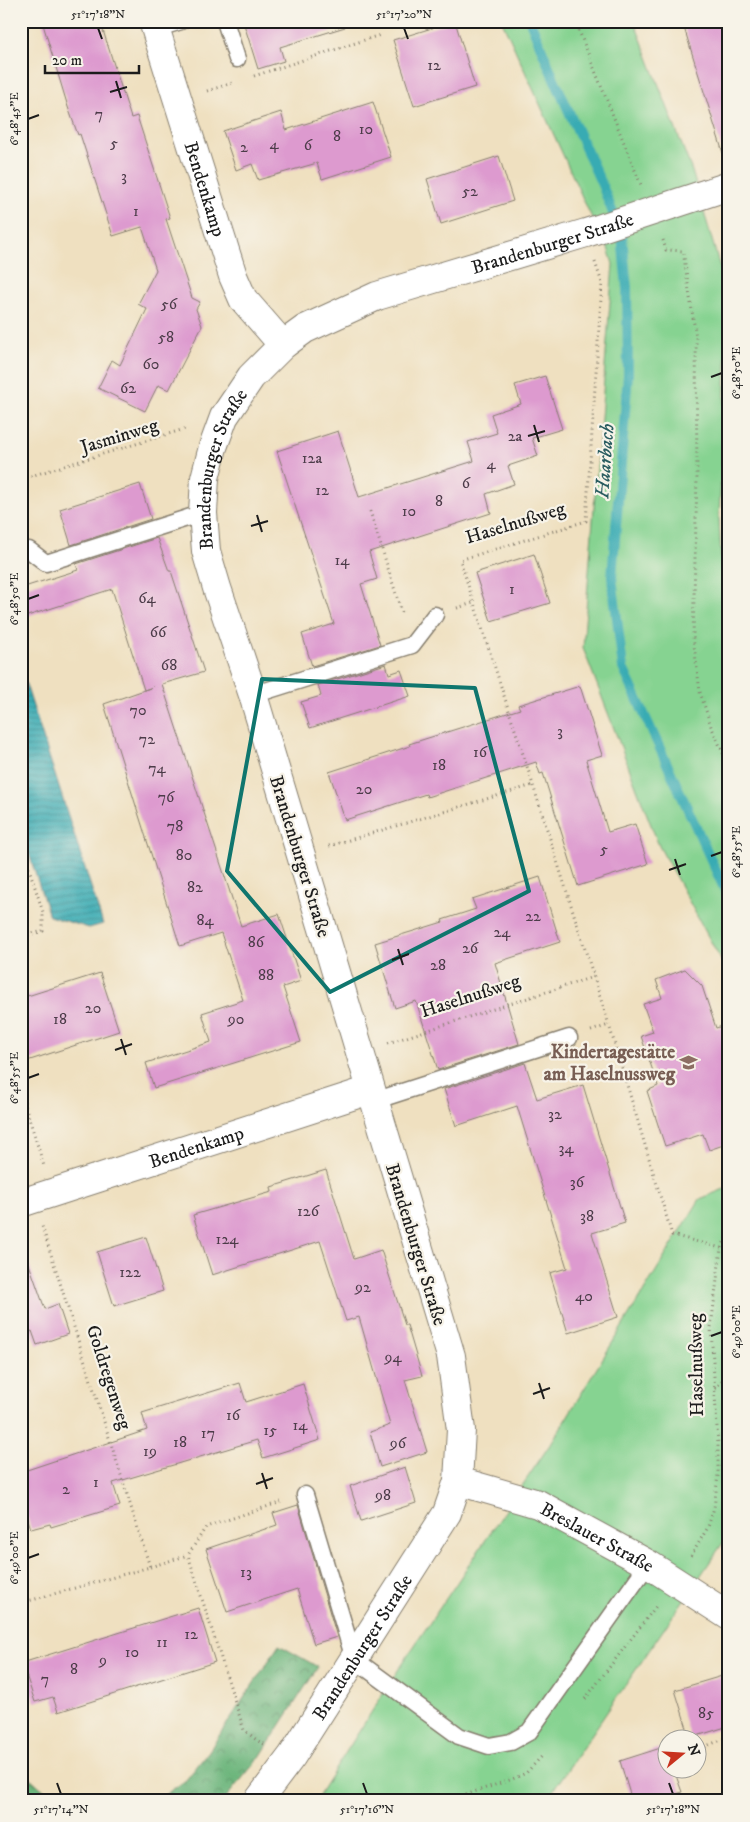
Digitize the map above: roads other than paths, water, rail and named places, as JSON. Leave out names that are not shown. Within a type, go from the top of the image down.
[{"type":"street","name":"Bendenkamp","points":[[154,25],[233,276],[243,299],[283,345]]},
{"type":"street","name":"Brandenburger Straße","points":[[258,1801],[292,1756],[447,1513],[458,1480],[461,1430],[451,1356],[253,695],[206,551],[203,513],[205,478],[213,447],[224,417],[251,376],[283,345],[305,329],[377,296],[729,186]]},
{"type":"street","name":"Bendenkamp","points":[[36,1198],[372,1096]]},
{"type":"street","name":"Breslauer Straße","points":[[458,1480],[538,1504],[648,1564],[729,1616]]},
{"type":"lane","points":[[154,25],[181,21]]},
{"type":"lane","points":[[225,21],[237,59]]},
{"type":"lane","points":[[29,550],[46,563],[203,513]]},
{"type":"lane","points":[[253,695],[412,645],[435,615]]},
{"type":"lane","points":[[372,1096],[569,1038]]},
{"type":"lane","points":[[305,1495],[354,1659],[459,1736],[489,1746],[511,1742],[529,1732],[648,1564]]},
{"type":"water","points":[[21,669],[103,924],[89,928],[49,916],[21,829]]},
{"type":"waterway","name":"Haarbach","points":[[530,21],[602,185],[622,236],[627,288],[628,374],[612,577],[623,668],[729,899]]},
{"type":"place","name":"Kindertagestätte am Haselnussweg","points":[[689,1062]]}]
